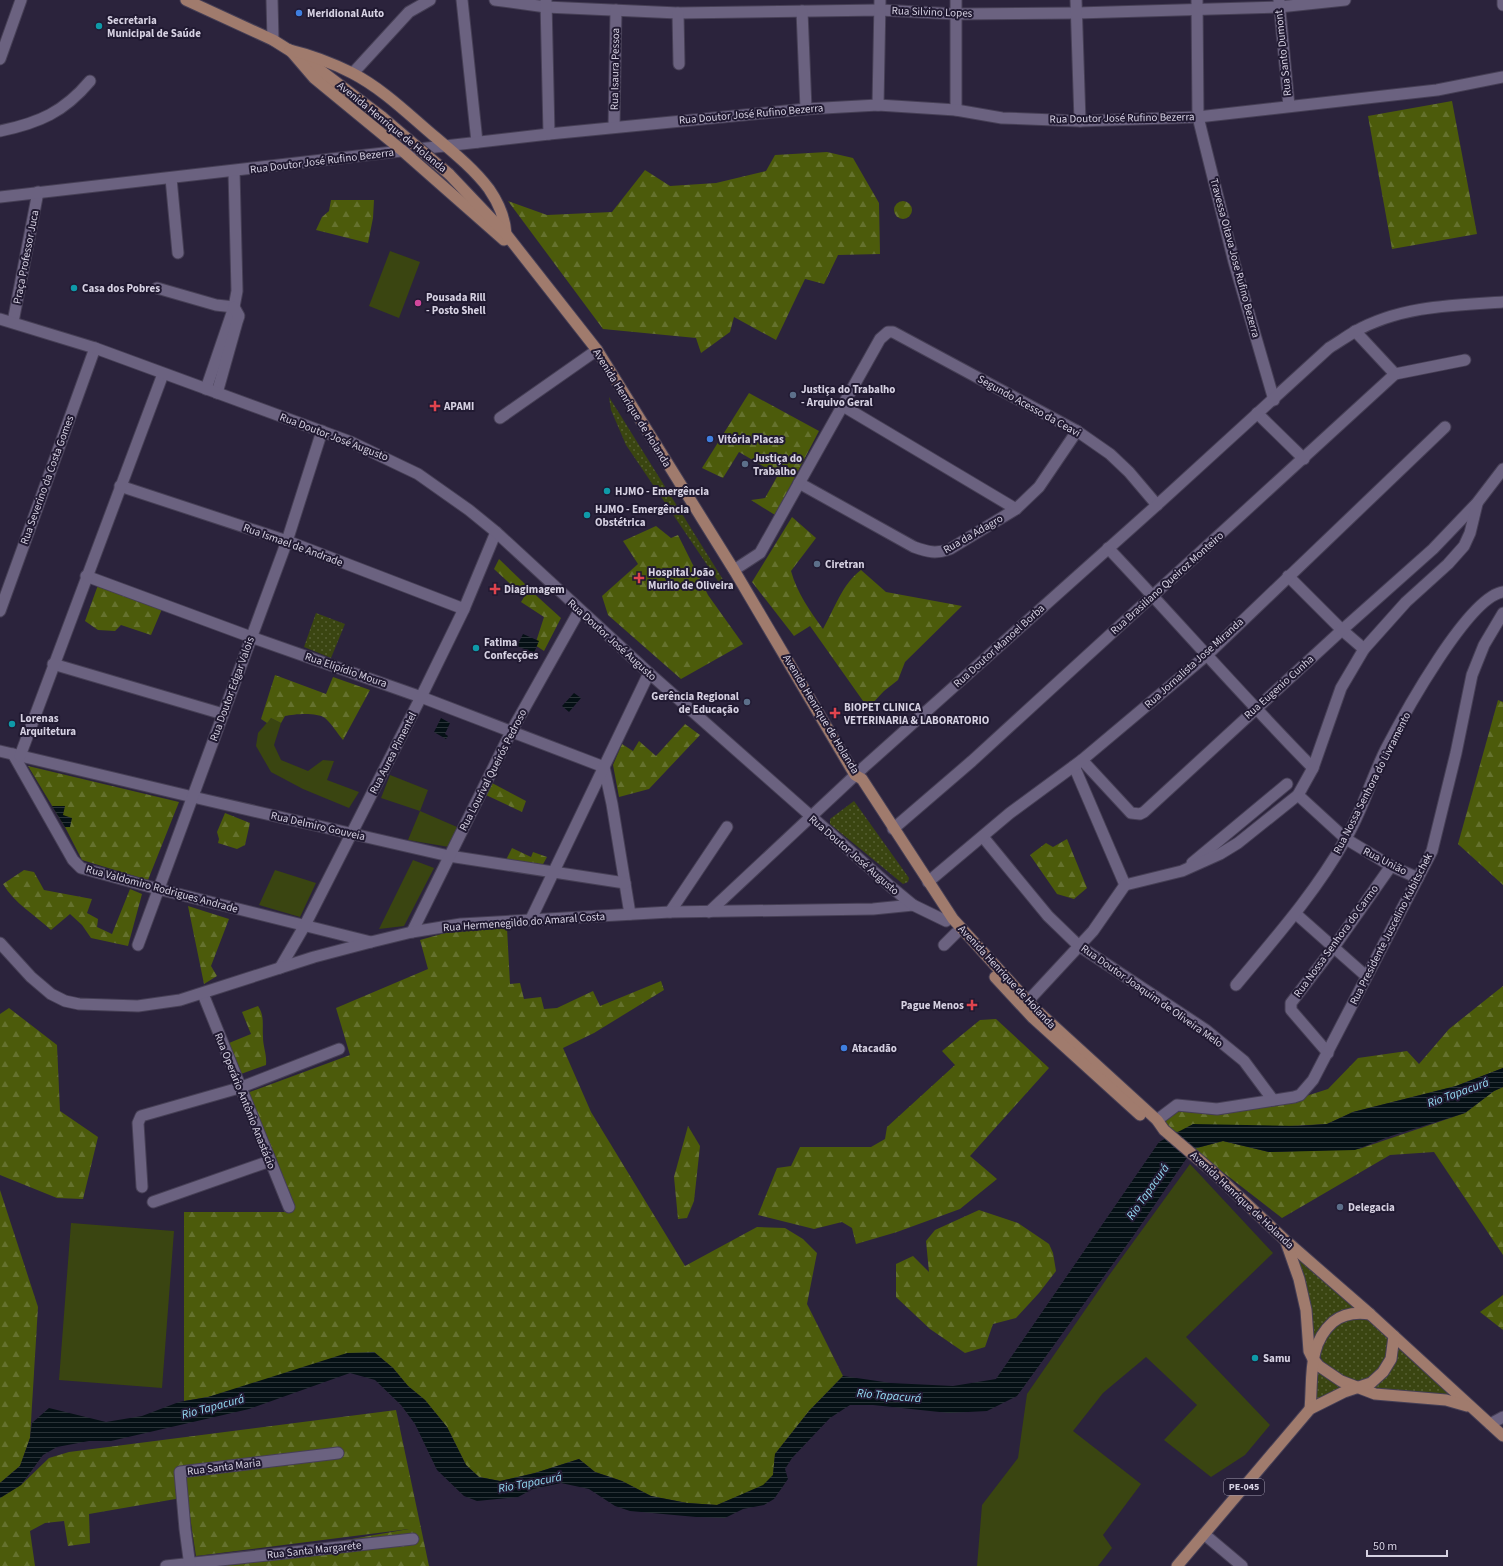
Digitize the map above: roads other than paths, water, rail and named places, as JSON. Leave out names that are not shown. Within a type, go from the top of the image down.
[{"type":"main road","name":"Avenida Henrique de Holanda","points":[[186,0],[273,40],[338,83],[382,117],[449,174],[506,234],[597,350],[734,570],[855,775],[862,779],[893,829],[961,929],[1044,1018],[1157,1120],[1164,1130],[1212,1171],[1285,1240],[1370,1314],[1503,1436]]},
{"type":"main road","points":[[290,50],[313,56],[352,73],[374,86],[444,145],[476,174],[489,189],[503,216],[506,234]]},
{"type":"main road","points":[[290,50],[314,78],[404,152],[490,229],[521,254]]},
{"type":"main road","points":[[855,775],[856,783],[946,921],[959,936],[1033,1018],[1152,1126],[1164,1130]]},
{"type":"main road","points":[[1285,1240],[1299,1279],[1306,1310],[1308,1345],[1313,1359],[1325,1371],[1357,1388],[1386,1396],[1446,1400],[1470,1406]]},
{"type":"main road","points":[[1310,1409],[1313,1359],[1320,1336],[1338,1318],[1355,1312],[1370,1314]]},
{"type":"main road","points":[[1310,1409],[1329,1399],[1371,1383],[1386,1368],[1391,1359],[1394,1336]]},
{"type":"main road","name":"PE-045","points":[[1177,1566],[1310,1409]]},
{"type":"street","points":[[0,59],[21,0]]},
{"type":"street","points":[[272,0],[273,40]]},
{"type":"street","points":[[352,73],[409,12],[430,0]]},
{"type":"street","points":[[462,0],[478,142]]},
{"type":"street","name":"Rua Silvino Lopes","points":[[495,0],[546,3],[616,10],[678,13],[802,11],[880,5],[956,14],[1077,13],[1197,4],[1279,4],[1345,0]]},
{"type":"street","points":[[956,0],[956,110]]},
{"type":"street","points":[[1076,0],[1080,121]]},
{"type":"street","points":[[1503,0],[1503,5]]},
{"type":"street","points":[[546,3],[549,134]]},
{"type":"street","name":"Travessa Oitava Jose Rufino Bezerra","points":[[1197,4],[1198,116],[1234,262],[1274,400]]},
{"type":"street","name":"Rua Santo Dumont","points":[[1279,4],[1289,106]]},
{"type":"street","points":[[878,105],[880,5]]},
{"type":"street","name":"Rua Isaura Pessoa","points":[[614,127],[616,10]]},
{"type":"street","points":[[802,11],[806,109]]},
{"type":"street","points":[[678,13],[679,64]]},
{"type":"street","name":"Rua Doutor José Rufino Bezerra","points":[[0,197],[404,152],[444,145],[806,109],[878,105],[956,110],[1002,118],[1080,121],[1198,116],[1437,90],[1503,77]]},
{"type":"street","points":[[0,130],[50,116],[68,104],[90,81]]},
{"type":"street","points":[[206,389],[234,307],[237,291],[234,171]]},
{"type":"street","points":[[172,178],[178,253]]},
{"type":"street","name":"Praça Professor Juca","points":[[13,322],[38,192]]},
{"type":"street","points":[[157,288],[216,305],[234,307],[238,312],[237,322],[217,393]]},
{"type":"street","name":"Rua Doutor Manoel Borba","points":[[709,912],[855,775],[1157,505],[1257,413],[1274,400],[1329,348],[1355,331],[1398,315],[1431,307],[1503,302]]},
{"type":"street","name":"Rua Doutor José Augusto","points":[[0,319],[95,348],[322,431],[382,455],[418,474],[469,510],[496,532],[579,611],[648,673],[810,817],[913,905],[946,921]]},
{"type":"street","points":[[1355,331],[1396,374],[1465,360]]},
{"type":"street","name":"Segundo Acesso da Ceavi","points":[[843,406],[880,339],[884,334],[893,332],[1077,431],[1110,454],[1129,472],[1157,505]]},
{"type":"street","name":"Rua Severino da Costa Gomes","points":[[0,611],[95,348]]},
{"type":"street","points":[[500,418],[597,350]]},
{"type":"street","points":[[17,755],[163,374]]},
{"type":"street","name":"Rua Brasiliano Queiroz Monteiro","points":[[893,829],[972,761],[1152,595],[1304,459],[1396,374]]},
{"type":"street","points":[[734,570],[760,553],[843,406],[1016,509]]},
{"type":"street","points":[[1257,413],[1304,459]]},
{"type":"street","name":"Rua Jornalista Jose Miranda","points":[[928,882],[1010,813],[1078,763],[1207,655],[1288,576],[1417,456],[1445,427]]},
{"type":"street","name":"Rua Doutor Edgar Valois","points":[[138,945],[287,541],[322,431]]},
{"type":"street","name":"Rua da Adagro","points":[[799,483],[914,547],[927,552],[938,553],[950,549],[1016,509],[1039,487],[1077,431]]},
{"type":"street","name":"Rua Eugenio Cunha","points":[[1078,763],[1131,813],[1140,814],[1433,549],[1477,503],[1503,469]]},
{"type":"street","name":"Rua Ismael de Andrade","points":[[120,486],[287,541],[464,609]]},
{"type":"street","points":[[1028,1001],[1093,931],[1125,885],[1182,871],[1220,854],[1238,843],[1298,795],[1313,768],[1342,688],[1364,649],[1406,602],[1448,564],[1464,546],[1470,533],[1477,503]]},
{"type":"street","name":"Rua Aurea Pimentel","points":[[280,968],[305,925],[422,697],[464,609],[496,532]]},
{"type":"street","points":[[1108,548],[1255,709],[1313,768]]},
{"type":"street","name":"Rua Elipídio Moura","points":[[86,576],[251,637],[422,697],[604,767]]},
{"type":"street","points":[[1288,576],[1342,630],[1364,649]]},
{"type":"street","name":"Rua Nossa Senhora do Livramento","points":[[1236,985],[1309,897],[1346,840],[1386,750],[1429,673],[1464,624],[1490,597],[1503,592]]},
{"type":"street","name":"Rua Lourival Queirós Pedroso","points":[[412,932],[511,732],[579,611]]},
{"type":"street","name":"Rua Presidente Juscelino Kubitschek","points":[[1157,1120],[1178,1105],[1217,1109],[1300,1095],[1313,1080],[1328,1054],[1366,976],[1392,932],[1432,851],[1456,753],[1472,675],[1484,645],[1503,613]]},
{"type":"street","points":[[53,664],[223,714]]},
{"type":"street","points":[[531,919],[648,673]]},
{"type":"street","name":"Rua Delmiro Gouveia","points":[[0,751],[193,798],[449,856],[625,883]]},
{"type":"street","name":"Rua Valdomiro Rodrigues Andrade","points":[[17,755],[77,864],[88,870],[371,942]]},
{"type":"street","points":[[1078,763],[1125,885]]},
{"type":"street","points":[[604,767],[630,914]]},
{"type":"street","points":[[1182,871],[1287,784]]},
{"type":"street","name":"Rua União","points":[[1298,795],[1346,840],[1392,866],[1418,878]]},
{"type":"street","points":[[670,912],[727,827]]},
{"type":"street","name":"Rua Doutor Joaquim de Oliveira Melo","points":[[983,837],[1048,916],[1079,946],[1206,1030],[1244,1061],[1273,1100]]},
{"type":"street","name":"Rua Nossa Senhora do Carmo","points":[[1328,1054],[1291,1010],[1291,1003],[1334,947],[1392,866]]},
{"type":"street","name":"Rua Hermenegildo do Amaral Costa","points":[[0,944],[31,977],[51,994],[65,1001],[79,1004],[138,1006],[164,1004],[203,994],[280,968],[371,942],[412,932],[461,924],[670,912],[882,909],[913,905]]},
{"type":"street","points":[[1296,914],[1366,976]]},
{"type":"street","points":[[946,947],[959,936]]},
{"type":"street","name":"Rua Operário Antônio Anastácio","points":[[203,994],[239,1088],[289,1207]]},
{"type":"street","points":[[142,1187],[138,1123],[142,1116],[239,1088],[339,1049]]},
{"type":"street","points":[[153,1202],[270,1162]]},
{"type":"street","points":[[1490,1424],[1503,1417]]},
{"type":"street","name":"Rua Santa Maria","points":[[190,1565],[184,1529],[180,1472],[338,1453]]},
{"type":"street","points":[[1204,1534],[1242,1566]]},
{"type":"street","name":"Rua Santa Margarete","points":[[166,1566],[190,1565],[413,1540]]},
{"type":"water","points":[[523,634],[539,641],[534,653],[517,646]]},
{"type":"water","points":[[574,693],[581,698],[569,712],[562,706]]},
{"type":"water","points":[[441,718],[450,723],[445,734],[448,736],[446,739],[434,732]]},
{"type":"water","points":[[52,806],[65,806],[63,815],[72,818],[70,827],[65,827]]},
{"type":"water","name":"Rio Tapacurá","points":[[1503,1068],[1503,1087],[1494,1091],[1465,1113],[1391,1136],[1355,1150],[1269,1152],[1223,1141],[1193,1149],[1134,1235],[1017,1396],[987,1411],[949,1413],[873,1405],[850,1405],[830,1418],[792,1458],[785,1469],[788,1479],[774,1499],[764,1505],[743,1509],[725,1518],[630,1511],[615,1506],[589,1489],[561,1483],[533,1489],[518,1497],[477,1501],[464,1496],[437,1470],[415,1424],[401,1405],[375,1380],[350,1373],[249,1409],[111,1441],[89,1441],[57,1447],[43,1455],[21,1485],[0,1498],[0,1483],[20,1466],[30,1438],[32,1423],[49,1408],[106,1422],[142,1416],[179,1402],[208,1397],[347,1353],[374,1352],[393,1368],[408,1386],[425,1400],[447,1427],[466,1465],[479,1477],[500,1481],[535,1473],[579,1459],[595,1472],[622,1481],[651,1496],[687,1503],[717,1505],[763,1485],[773,1475],[775,1454],[809,1411],[843,1376],[891,1383],[953,1386],[996,1379],[1159,1142],[1193,1124],[1299,1126],[1327,1124],[1353,1112],[1456,1086]]},
{"type":"place","name":"Meridional Auto","points":[[299,13]]},
{"type":"place","name":"Secretaria Municipal de Saúde","points":[[99,26]]},
{"type":"place","name":"Casa dos Pobres","points":[[74,288]]},
{"type":"place","name":"Pousada Rill - Posto Shell","points":[[418,303]]},
{"type":"place","name":"Justiça do Trabalho - Arquivo Geral","points":[[793,395]]},
{"type":"place","name":"APAMI","points":[[435,406]]},
{"type":"place","name":"Vitória Placas","points":[[710,439]]},
{"type":"place","name":"Justiça do Trabalho","points":[[745,464]]},
{"type":"place","name":"HJMO - Emergência","points":[[607,491]]},
{"type":"place","name":"HJMO - Emergência Obstétrica","points":[[587,515]]},
{"type":"place","name":"Ciretran","points":[[817,564]]},
{"type":"place","name":"Hospital João Murilo de Oliveira","points":[[639,578]]},
{"type":"place","name":"Diagimagem","points":[[495,589]]},
{"type":"place","name":"Fatima Confecções","points":[[476,648]]},
{"type":"place","name":"Gerência Regional de Educação","points":[[747,702]]},
{"type":"place","name":"BIOPET CLINICA VETERINARIA & LABORATORIO","points":[[835,713]]},
{"type":"place","name":"Lorenas Arquitetura","points":[[12,724]]},
{"type":"place","name":"Pague Menos","points":[[972,1005]]},
{"type":"place","name":"Atacadão","points":[[844,1048]]},
{"type":"place","name":"Delegacia","points":[[1340,1207]]},
{"type":"place","name":"Samu","points":[[1255,1358]]}]
